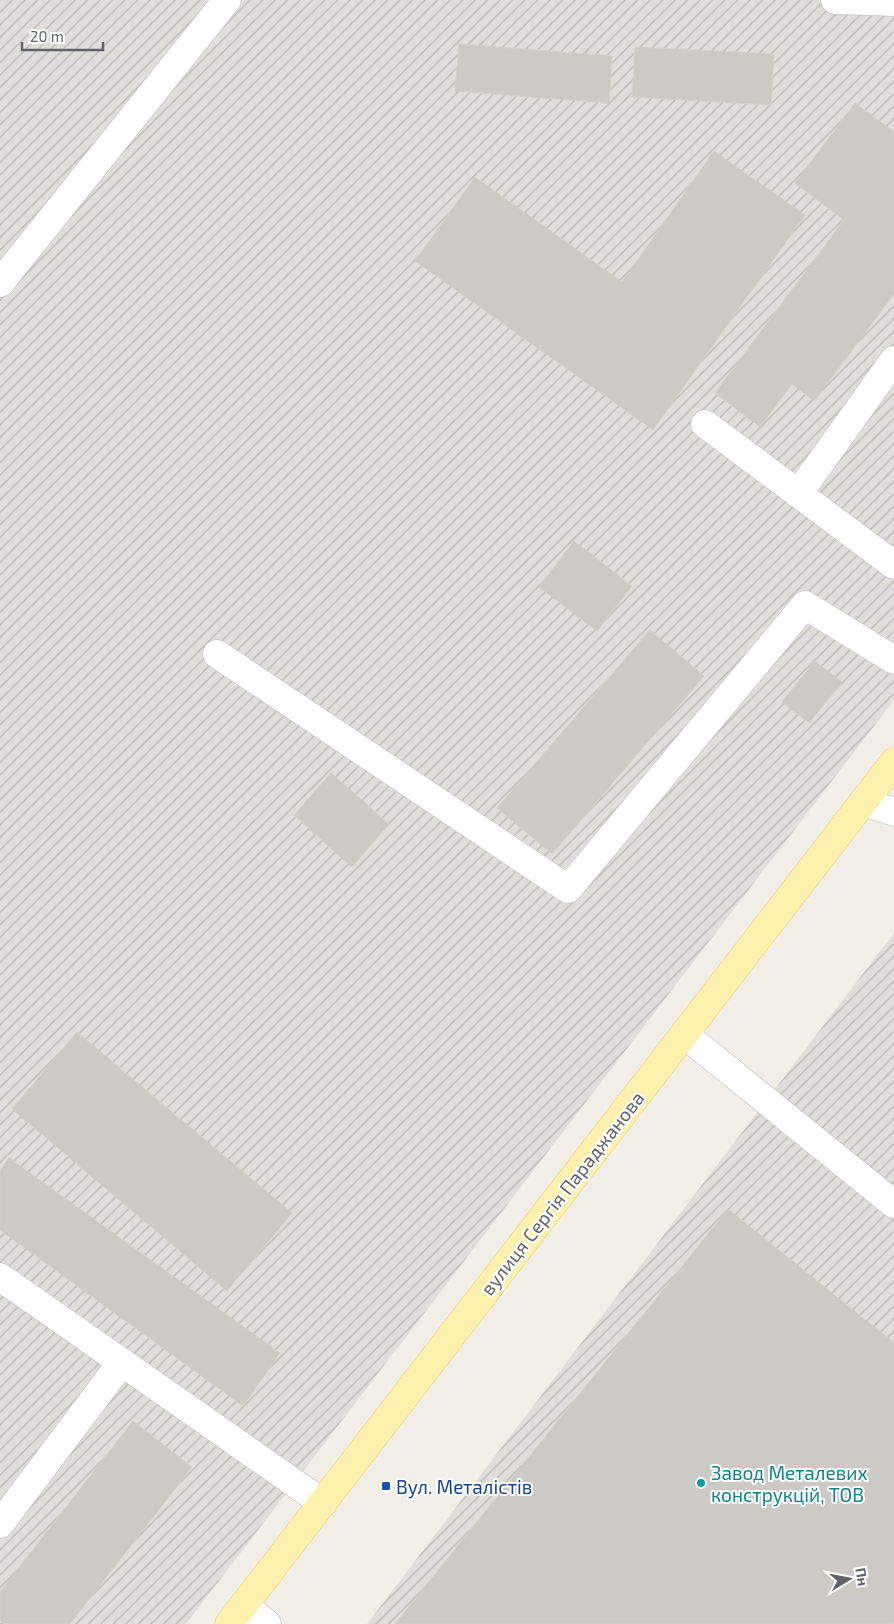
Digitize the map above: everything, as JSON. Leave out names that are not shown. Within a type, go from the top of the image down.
[{"type":"main road","name":"вулиця Сергія Параджанова","points":[[236,1614],[894,762]]},
{"type":"street","points":[[0,283],[227,0]]},
{"type":"street","points":[[835,0],[894,2]]},
{"type":"street","points":[[798,494],[894,360]]},
{"type":"street","points":[[704,424],[894,565]]},
{"type":"street","points":[[217,654],[568,889],[806,605],[894,660]]},
{"type":"street","points":[[863,802],[894,812]]},
{"type":"street","points":[[684,1034],[894,1204]]},
{"type":"street","points":[[0,1277],[323,1502]]},
{"type":"street","points":[[5,1508],[122,1362]]},
{"type":"street","points":[[236,1614],[267,1624]]},
{"type":"shaded area","points":[[0,0],[894,0],[894,700],[186,1624],[0,1624]]},
{"type":"shaded area","name":"Завод Металевих конструкцій, ТОВ","points":[[894,933],[894,1624],[367,1624]]},
{"type":"building","points":[[459,44],[612,56],[609,103],[455,91]]},
{"type":"building","points":[[635,47],[774,54],[771,105],[632,97]]},
{"type":"building","points":[[855,103],[894,132],[894,294],[814,401],[792,384],[760,427],[715,393],[844,220],[795,183]]},
{"type":"building","points":[[714,151],[805,215],[653,430],[415,261],[475,177],[622,282]]},
{"type":"building","points":[[574,541],[632,586],[597,631],[539,587]]},
{"type":"building","points":[[650,630],[704,676],[552,854],[497,808]]},
{"type":"building","points":[[815,661],[842,682],[809,723],[782,702]]},
{"type":"building","points":[[331,773],[389,824],[352,867],[294,815]]},
{"type":"building","points":[[77,1032],[292,1213],[227,1291],[12,1109]]},
{"type":"building","points":[[9,1158],[280,1353],[243,1406],[0,1230],[0,1170]]},
{"type":"building","name":"Завод Металевих конструкцій, ТОВ","points":[[728,1209],[894,1343],[894,1624],[395,1624]]},
{"type":"building","points":[[133,1421],[192,1467],[70,1624],[4,1624],[0,1621],[0,1592]]},
{"type":"place","name":"Завод Металевих конструкцій, ТОВ","points":[[701,1483]]},
{"type":"place","name":"Вул. Металістів","points":[[386,1486]]}]
